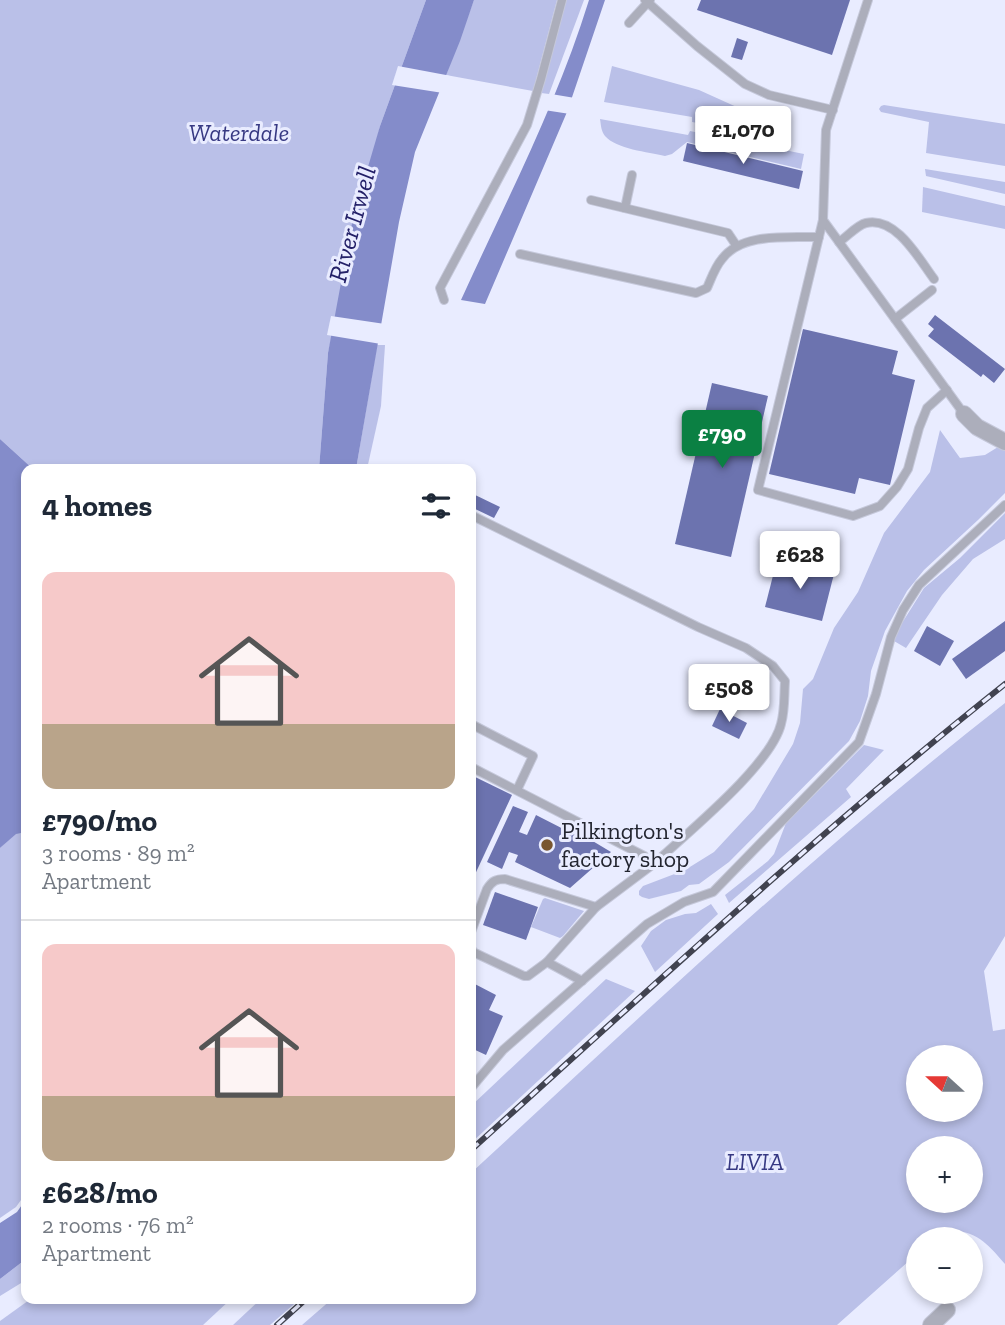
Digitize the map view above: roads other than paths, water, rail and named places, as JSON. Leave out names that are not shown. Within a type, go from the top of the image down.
[{"type":"street","points":[[964,414],[977,427],[1005,442]]},
{"type":"street","points":[[931,1325],[947,1310]]},
{"type":"lane","points":[[444,300],[440,288],[527,125],[562,0]]},
{"type":"lane","points":[[868,0],[826,130],[823,220],[758,490],[853,516],[880,506],[897,487],[908,468],[927,408],[947,390]]},
{"type":"lane","points":[[629,23],[648,1],[697,46],[746,84],[769,94],[833,110]]},
{"type":"lane","points":[[625,208],[632,175]]},
{"type":"lane","points":[[591,200],[728,233],[736,245]]},
{"type":"lane","points":[[823,220],[964,414]]},
{"type":"lane","points":[[839,242],[865,223],[882,223],[899,232],[934,279]]},
{"type":"lane","points":[[520,254],[696,293],[707,288],[722,259],[736,245],[756,239],[819,237]]},
{"type":"lane","points":[[895,318],[932,290]]},
{"type":"lane","points":[[476,1082],[503,1050],[648,924],[684,902],[713,892],[859,742],[876,694],[891,636],[903,610],[919,585],[1005,505]]},
{"type":"lane","points":[[476,517],[746,648],[773,666],[785,681],[781,726],[774,741],[752,770],[656,862],[596,907],[547,962],[524,976],[476,953]]},
{"type":"lane","points":[[476,727],[533,756],[517,790]]},
{"type":"lane","points":[[476,770],[656,862]]},
{"type":"lane","points":[[476,919],[487,888],[500,879],[596,907]]},
{"type":"lane","points":[[547,962],[582,981]]},
{"type":"water","name":"River Irwell","points":[[426,0],[474,0],[415,152],[399,222],[357,464],[319,464],[328,353],[353,218],[380,126]]},
{"type":"water","points":[[589,0],[605,0],[567,112],[485,304],[461,300],[546,115]]},
{"type":"water","points":[[0,439],[28,464],[21,464],[21,833],[0,848]]},
{"type":"water","points":[[21,1206],[21,1263],[0,1279],[0,1223]]},
{"type":"railway","points":[[476,1145],[801,854],[1005,684]]},
{"type":"railway","points":[[277,1325],[300,1304]]},
{"type":"place","name":"Pilkington's factory shop","points":[[547,845]]},
{"type":"park label","name":"Waterdale","points":[[239,133]]},
{"type":"park label","name":"LIVIA","points":[[755,1162]]}]
